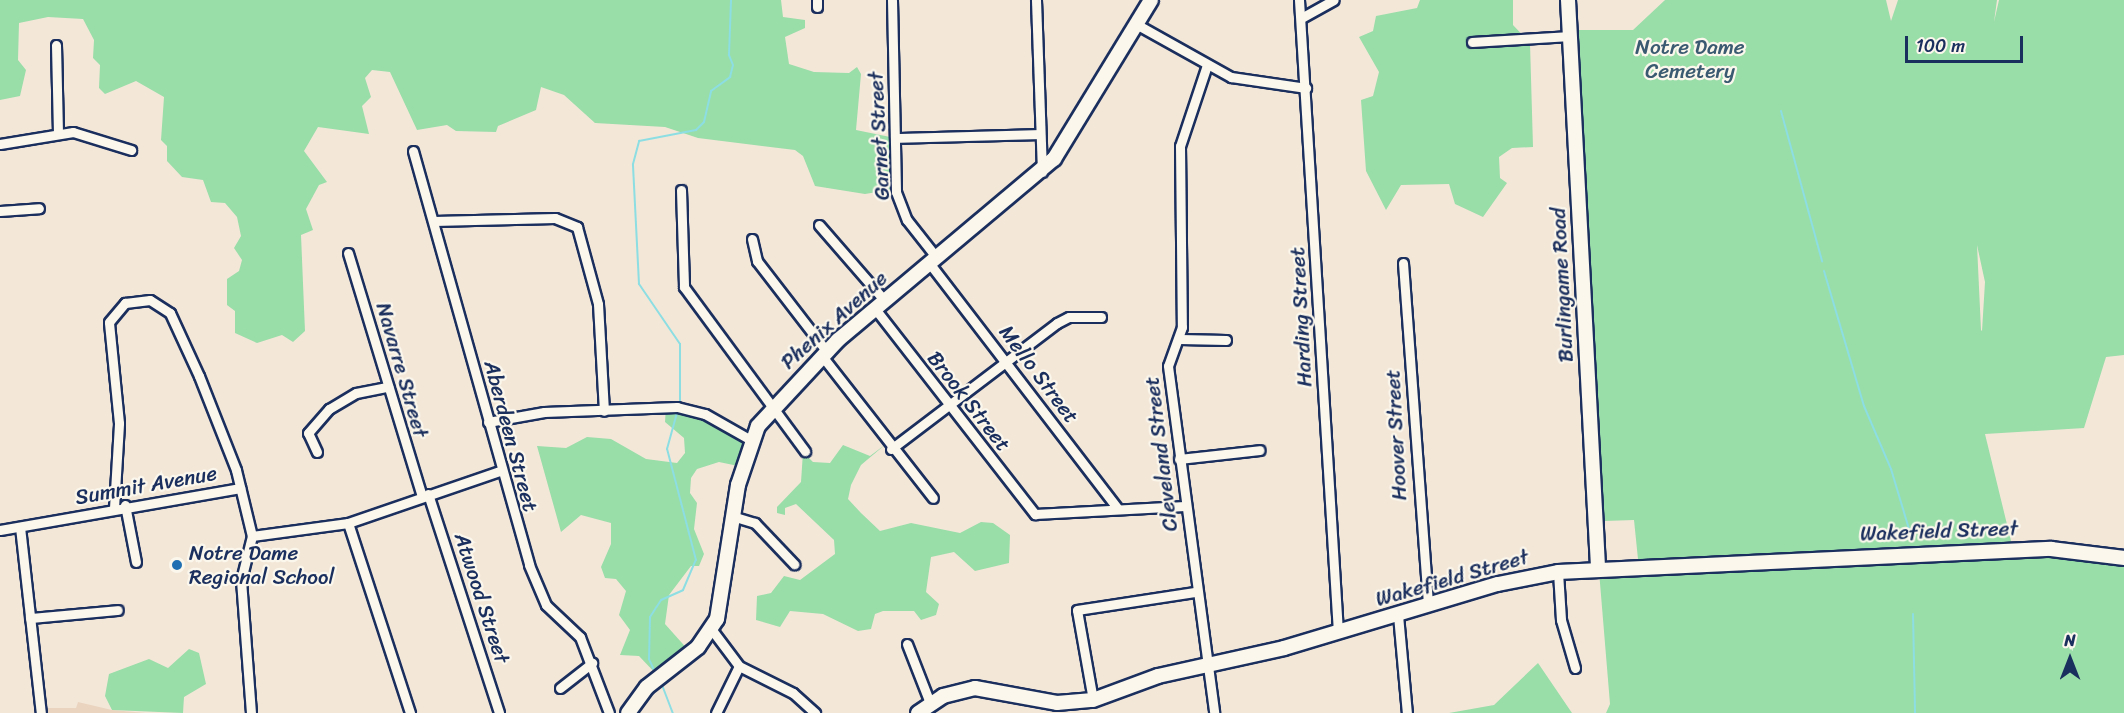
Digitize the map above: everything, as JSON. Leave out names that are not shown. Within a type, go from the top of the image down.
[{"type":"street","name":"Garnet Street","points":[[892,0],[895,138],[900,208],[933,261]]},
{"type":"street","points":[[1036,0],[1037,134],[1042,172]]},
{"type":"street","name":"Phenix Avenue","points":[[712,630],[732,516],[751,440],[771,411],[825,354],[933,261],[1042,172],[1072,132],[1151,0]]},
{"type":"street","name":"Harding Street","points":[[1299,0],[1303,17],[1338,632]]},
{"type":"street","points":[[1303,17],[1334,0]]},
{"type":"street","name":"Burlingame Road","points":[[1568,0],[1598,567]]},
{"type":"street","points":[[1136,24],[1207,65],[1240,80],[1306,88]]},
{"type":"street","points":[[1472,42],[1570,36]]},
{"type":"street","points":[[56,45],[58,132]]},
{"type":"street","name":"Cleveland Street","points":[[1207,65],[1180,146],[1180,339],[1168,366],[1195,592],[1214,713]]},
{"type":"street","points":[[0,144],[58,132],[85,133],[131,150]]},
{"type":"street","points":[[895,138],[1037,134]]},
{"type":"street","name":"Aberdeen Street","points":[[413,152],[434,221],[500,471],[541,595],[570,622],[592,663],[609,713]]},
{"type":"street","points":[[681,190],[684,287],[771,411],[805,451]]},
{"type":"street","points":[[0,211],[39,208]]},
{"type":"street","points":[[434,221],[565,220],[581,235],[600,323],[604,411]]},
{"type":"street","name":"Brook Street","points":[[819,225],[881,305],[950,406],[1035,514],[1117,508]]},
{"type":"street","points":[[752,239],[757,261],[891,448],[933,498]]},
{"type":"street","name":"Navarre Street","points":[[348,253],[388,387],[425,495]]},
{"type":"street","name":"Mello Street","points":[[933,261],[1117,508]]},
{"type":"street","name":"Hoover Street","points":[[1403,263],[1428,605]]},
{"type":"street","points":[[114,508],[119,423],[110,322],[118,308],[150,300],[170,313],[213,409],[240,488]]},
{"type":"street","points":[[891,448],[1065,318],[1101,317]]},
{"type":"street","points":[[1180,339],[1226,340]]},
{"type":"street","points":[[317,452],[308,433],[329,409],[356,393],[388,387]]},
{"type":"street","points":[[488,422],[523,414],[683,408],[751,440]]},
{"type":"street","points":[[1179,459],[1260,450]]},
{"type":"street","points":[[251,713],[241,580],[252,536],[348,523],[500,471]]},
{"type":"street","name":"Summit Avenue","points":[[0,530],[125,505],[240,488],[252,536]]},
{"type":"street","name":"Atwood Street","points":[[425,495],[499,713]]},
{"type":"street","points":[[125,505],[136,561]]},
{"type":"street","points":[[1117,508],[1185,506]]},
{"type":"street","points":[[732,516],[755,523],[794,564]]},
{"type":"street","points":[[348,523],[410,713]]},
{"type":"street","points":[[20,527],[41,713]]},
{"type":"street","name":"Wakefield Street","points":[[918,713],[930,703],[975,688],[1057,703],[1095,707],[1158,676],[1338,632],[1428,605],[1558,572],[1598,567],[2051,549],[2124,558]]},
{"type":"street","points":[[1558,572],[1563,631],[1575,668]]},
{"type":"street","points":[[1095,707],[1077,610],[1195,592]]},
{"type":"street","points":[[30,618],[118,610]]},
{"type":"street","points":[[1398,615],[1407,713]]},
{"type":"street","points":[[628,713],[647,687],[712,630],[739,666],[793,693],[815,713]]},
{"type":"street","points":[[906,644],[930,703]]},
{"type":"street","points":[[560,688],[592,663]]},
{"type":"street","points":[[716,713],[739,666]]},
{"type":"shaded area","points":[[78,702],[112,710],[146,713],[42,713],[41,708],[76,708]]},
{"type":"green space","points":[[0,0],[781,0],[783,17],[805,20],[805,28],[785,37],[789,64],[814,72],[849,73],[857,67],[861,74],[856,130],[895,138],[895,189],[865,194],[815,186],[803,156],[795,150],[698,138],[665,127],[595,123],[564,95],[541,87],[536,110],[498,126],[496,132],[456,131],[447,125],[417,130],[390,72],[372,70],[365,78],[371,97],[362,106],[369,134],[318,127],[304,151],[327,182],[319,185],[306,209],[313,230],[301,235],[305,331],[293,342],[282,335],[257,343],[235,333],[235,311],[227,305],[227,279],[239,271],[242,260],[234,248],[241,236],[237,217],[225,203],[211,202],[203,180],[182,177],[167,161],[167,146],[161,140],[164,97],[136,81],[105,94],[99,88],[100,65],[93,58],[94,40],[83,19],[48,17],[19,23],[18,60],[26,70],[20,96],[0,100]]},
{"type":"green space","points":[[1420,0],[1513,0],[1513,25],[1530,43],[1533,147],[1512,148],[1499,157],[1500,178],[1507,183],[1483,217],[1455,204],[1449,184],[1401,185],[1386,210],[1366,171],[1361,100],[1373,96],[1379,72],[1359,37],[1373,31],[1376,16],[1417,8]]},
{"type":"green space","name":"Notre Dame Cemetery","points":[[1665,0],[1886,0],[1891,21],[1898,0],[1997,0],[1994,22],[1999,0],[2124,0],[2124,355],[2106,357],[2084,428],[1985,434],[2013,549],[2124,564],[2124,713],[1606,713],[1610,704],[1599,571],[1639,569],[1634,520],[1604,521],[1576,30],[1633,30]],"holes":[[[1977,245],[1985,282],[1982,331]]]},
{"type":"green space","points":[[679,406],[750,438],[743,467],[719,462],[697,469],[691,478],[690,493],[697,503],[694,529],[704,554],[699,566],[691,566],[669,595],[665,624],[690,652],[658,676],[639,656],[620,655],[630,630],[619,615],[626,591],[616,579],[605,578],[601,567],[611,544],[611,523],[581,515],[561,532],[537,446],[566,448],[587,437],[611,439],[646,459],[677,463],[685,453],[684,438],[665,422],[666,407]]},
{"type":"green space","points":[[886,444],[861,465],[851,485],[848,499],[861,513],[880,531],[911,523],[960,533],[981,522],[993,523],[1010,535],[1009,563],[975,571],[954,552],[931,557],[926,592],[939,604],[936,615],[921,620],[914,611],[883,611],[875,614],[871,629],[858,631],[823,614],[790,611],[780,627],[756,620],[757,596],[771,593],[784,576],[800,580],[835,554],[834,540],[796,504],[785,508],[785,515],[777,513],[777,507],[801,482],[803,452],[813,462],[830,463],[843,445],[870,456]]},
{"type":"green space","points":[[189,649],[199,653],[206,684],[184,697],[183,713],[112,710],[105,696],[109,674],[149,659],[168,668]]},
{"type":"green space","points":[[1538,663],[1572,713],[1449,713],[1494,705]]},
{"type":"waterway","points":[[680,404],[680,344],[639,284],[633,164],[639,141],[696,130],[704,122],[711,91],[730,77],[733,65],[729,55],[731,0]]},
{"type":"waterway","points":[[1781,111],[1822,261]]},
{"type":"waterway","points":[[1824,271],[1864,406],[1891,469],[1912,539]]},
{"type":"waterway","points":[[655,672],[649,659],[650,617],[661,600],[683,590],[696,560],[667,449],[678,409]]},
{"type":"waterway","points":[[1913,614],[1915,713]]},
{"type":"waterway","points":[[662,685],[673,713]]},
{"type":"place","name":"Notre Dame Regional School","points":[[177,565]]}]
